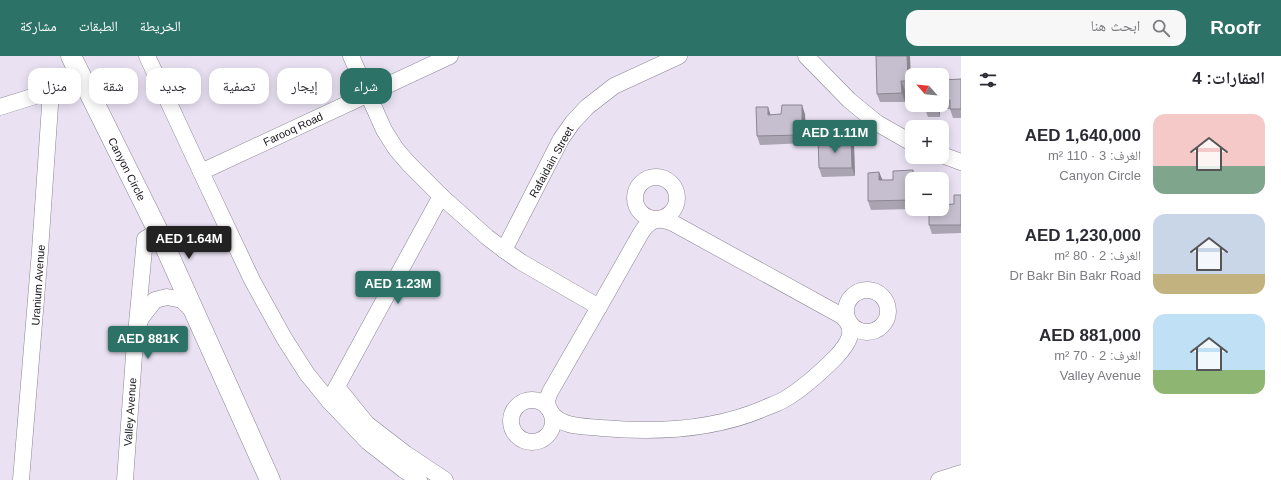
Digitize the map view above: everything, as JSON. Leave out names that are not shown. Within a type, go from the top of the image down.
[{"type":"main road","name":"Canyon Circle","points":[[71,56],[158,231],[270,480]]},
{"type":"street","points":[[147,56],[200,172],[252,280],[284,338],[307,374],[329,401],[368,442],[419,480]]},
{"type":"street","points":[[351,56],[356,68]]},
{"type":"street","name":"Farooq Road","points":[[392,83],[450,56]]},
{"type":"street","name":"Rafaidain Street","points":[[504,250],[561,139],[582,112],[599,96],[614,86],[679,56]]},
{"type":"street","points":[[806,56],[849,100],[877,123],[905,138]]},
{"type":"street","points":[[0,107],[28,98]]},
{"type":"street","name":"Uranium Avenue","points":[[21,480],[40,251],[50,104]]},
{"type":"street","name":"Farooq Road","points":[[200,172],[346,104]]},
{"type":"street","points":[[372,104],[384,130],[396,149],[441,196],[487,237],[521,262],[599,307]]},
{"type":"street","points":[[949,158],[961,162]]},
{"type":"street","points":[[329,401],[441,196]]},
{"type":"street","points":[[659,219],[674,222],[842,316],[848,321],[850,334],[842,350],[806,385],[784,400],[752,414],[728,422],[692,428],[647,430],[613,429],[559,422],[550,411],[547,400],[550,392],[599,307],[641,233],[652,221],[659,219]]},
{"type":"street","name":"Valley Avenue","points":[[125,480],[145,239],[158,231]]},
{"type":"street","points":[[136,338],[141,318],[154,300],[167,297],[182,300],[195,313]]},
{"type":"street","points":[[337,386],[367,424],[406,454],[445,480]]},
{"type":"street","points":[[939,480],[961,473]]},
{"type":"building","points":[[876,56],[907,56],[907,68],[905,68],[905,81],[901,81],[902,93],[877,94]]},
{"type":"building","points":[[961,79],[961,109],[950,109],[949,80]]},
{"type":"building","points":[[782,105],[802,105],[802,135],[757,136],[756,107],[768,107],[768,115],[781,114]]},
{"type":"building","points":[[830,137],[830,147],[840,147],[840,137],[851,137],[852,168],[819,168],[818,138]]},
{"type":"building","points":[[913,170],[913,172],[905,172],[905,200],[868,201],[868,173],[879,172],[879,180],[893,180],[893,171]]},
{"type":"building","points":[[954,195],[961,195],[961,225],[929,225],[929,216],[949,216],[949,204],[954,204]]}]
